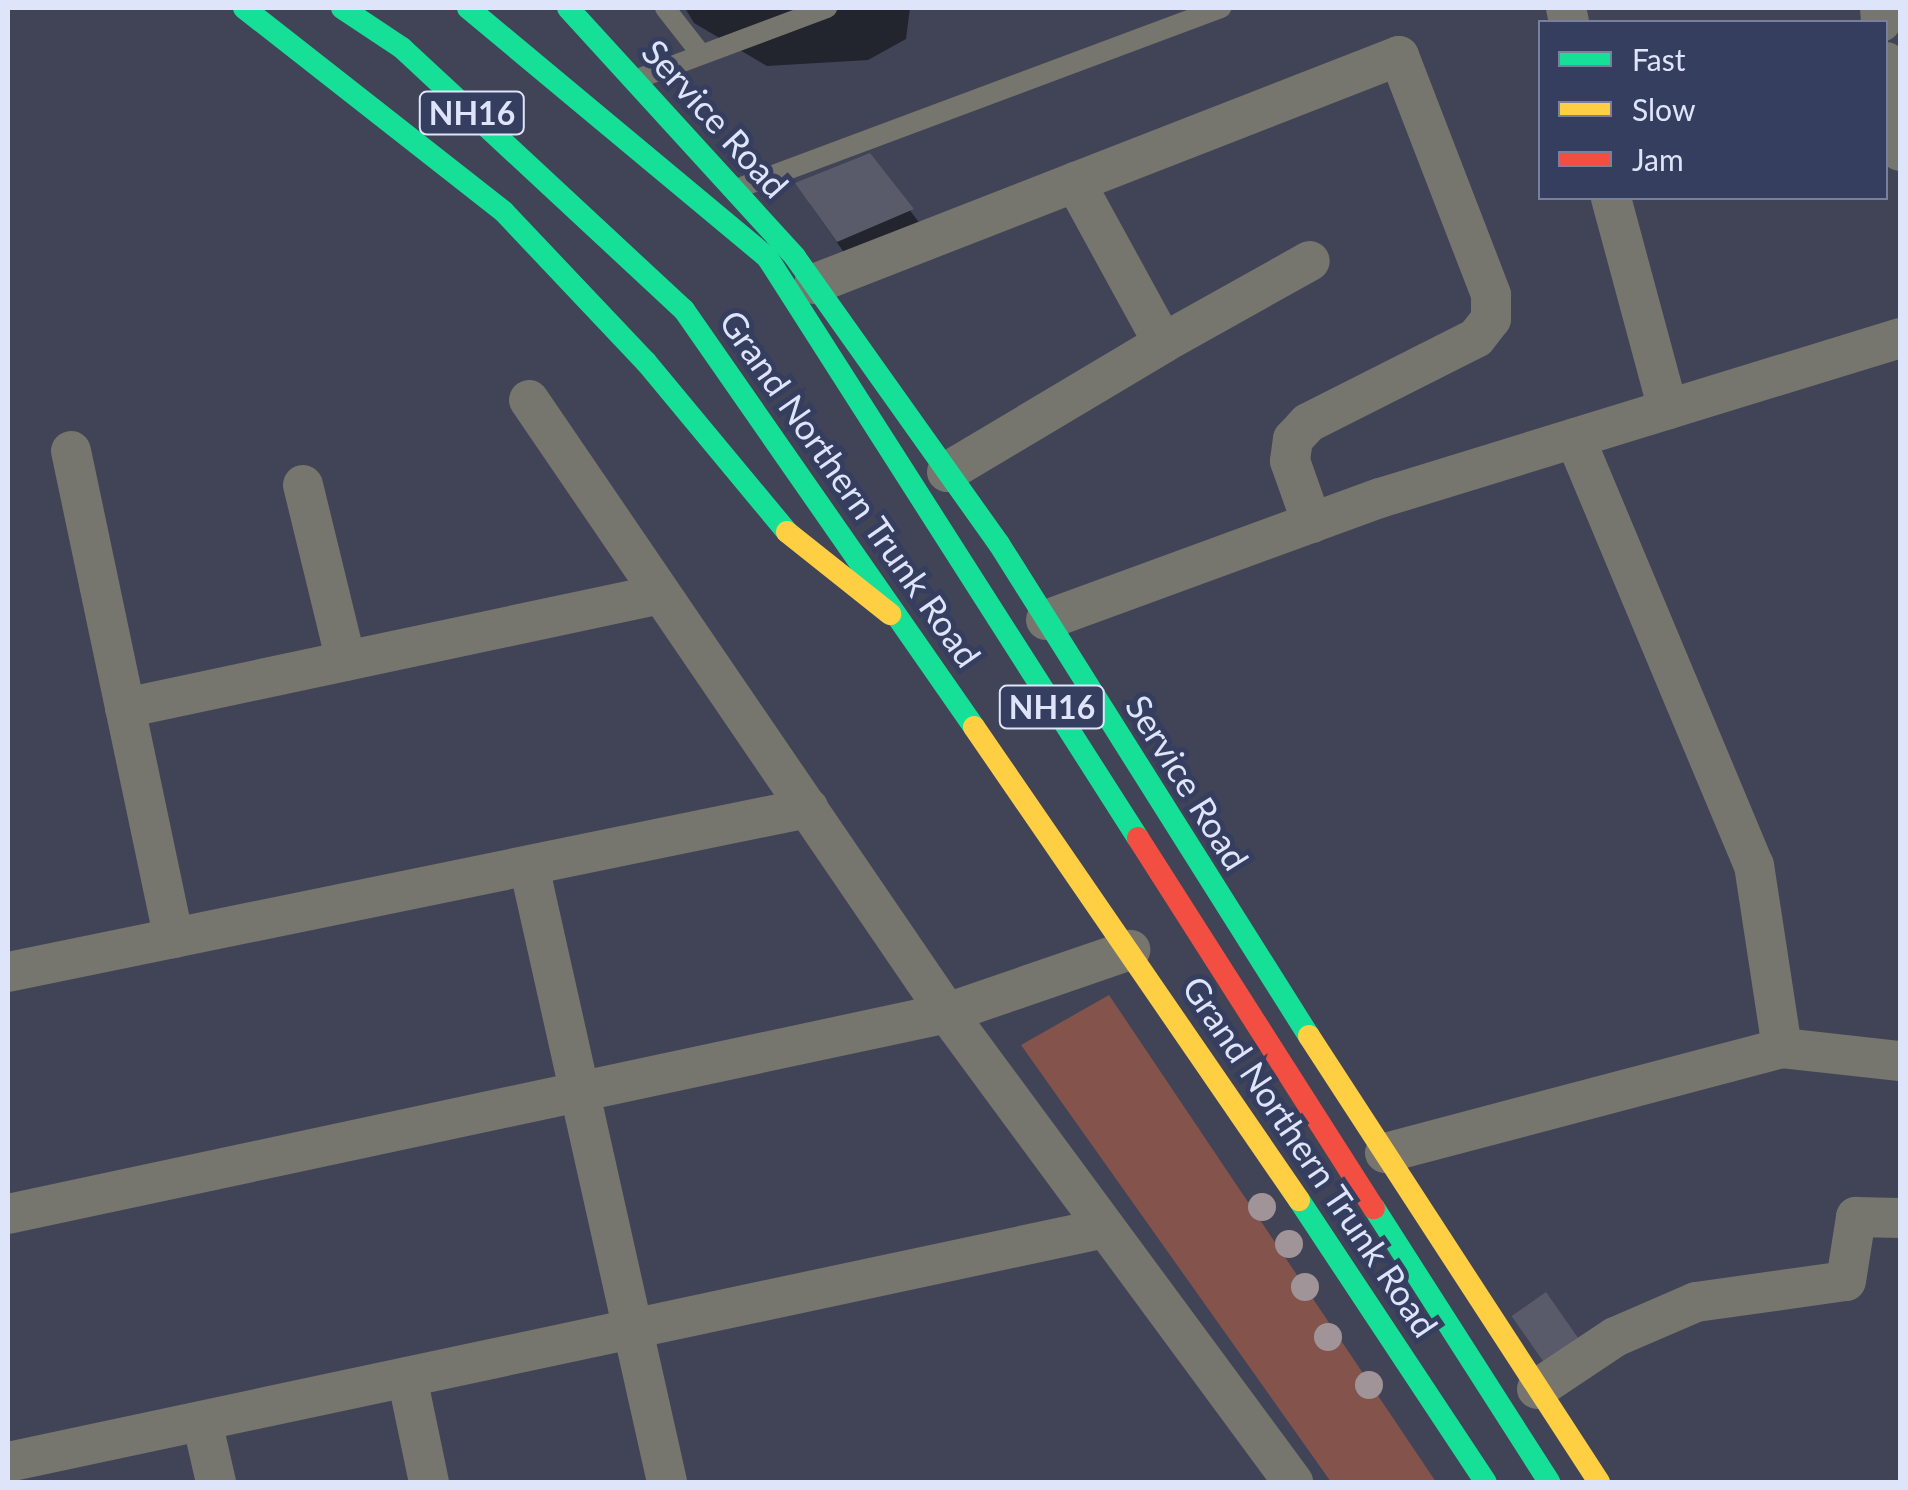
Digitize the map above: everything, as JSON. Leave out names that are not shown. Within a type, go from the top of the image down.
[{"type":"main road","points":[[244,8],[504,212],[646,362],[794,540],[904,624]]},
{"type":"main road","name":"Grand Northern Trunk Road","points":[[342,8],[402,48],[684,310],[1130,950],[1486,1482]]},
{"type":"main road","name":"Grand Northern Trunk Road","points":[[468,8],[768,258],[1550,1482]]},
{"type":"main road","name":"Service Road","points":[[568,8],[814,284],[947,472],[1599,1482]]},
{"type":"street","points":[[814,284],[1399,56],[1491,296],[1490,320],[1476,338],[1308,423],[1293,439],[1290,461],[1312,522]]},
{"type":"street","points":[[1888,75],[1900,151]]},
{"type":"street","points":[[1075,182],[1163,342]]},
{"type":"street","points":[[1612,200],[1668,410]]},
{"type":"street","points":[[947,472],[1163,342],[1310,261]]},
{"type":"street","points":[[1046,620],[1312,522],[1900,338]]},
{"type":"street","points":[[529,400],[946,1013],[1293,1482]]},
{"type":"street","points":[[1575,438],[1754,865],[1768,924],[1782,1048]]},
{"type":"street","points":[[71,452],[174,938]]},
{"type":"street","points":[[302,485],[346,662]]},
{"type":"street","points":[[125,708],[661,594]]},
{"type":"street","points":[[8,972],[808,808]]},
{"type":"street","points":[[528,866],[666,1482]]},
{"type":"street","points":[[8,1214],[946,1013],[1130,950]]},
{"type":"street","points":[[1385,1154],[1782,1048],[1900,1062]]},
{"type":"street","points":[[1537,1389],[1615,1337],[1696,1302],[1846,1281],[1856,1217],[1900,1218]]},
{"type":"street","points":[[12,1482],[8,1463],[1105,1228]]},
{"type":"street","points":[[408,1377],[429,1482]]},
{"type":"street","points":[[202,1421],[216,1482]]},
{"type":"lane","points":[[665,8],[701,54]]},
{"type":"lane","points":[[634,80],[827,8]]},
{"type":"lane","points":[[734,190],[1221,8]]},
{"type":"shaded area","points":[[1109,995],[1436,1482],[1331,1482],[1021,1045]]},
{"type":"building","points":[[870,153],[914,209],[837,242],[795,183]]},
{"type":"building","points":[[1546,1292],[1584,1347],[1550,1371],[1512,1316]]},
{"type":"traffic: fast","points":[[244,8],[504,212],[646,362],[787,532]]},
{"type":"traffic: fast","points":[[342,8],[402,48],[684,310],[974,727]]},
{"type":"traffic: fast","points":[[468,8],[767,257],[1138,838]]},
{"type":"traffic: fast","points":[[568,8],[795,257],[999,544],[1309,1036]]},
{"type":"traffic: fast","points":[[1299,1200],[1486,1482]]},
{"type":"traffic: fast","points":[[1374,1208],[1549,1482]]},
{"type":"traffic: slow","points":[[787,532],[890,614]]},
{"type":"traffic: slow","points":[[974,727],[1299,1200]]},
{"type":"traffic: slow","points":[[1309,1036],[1599,1482]]},
{"type":"traffic: jam","points":[[1138,838],[1374,1208]]}]
